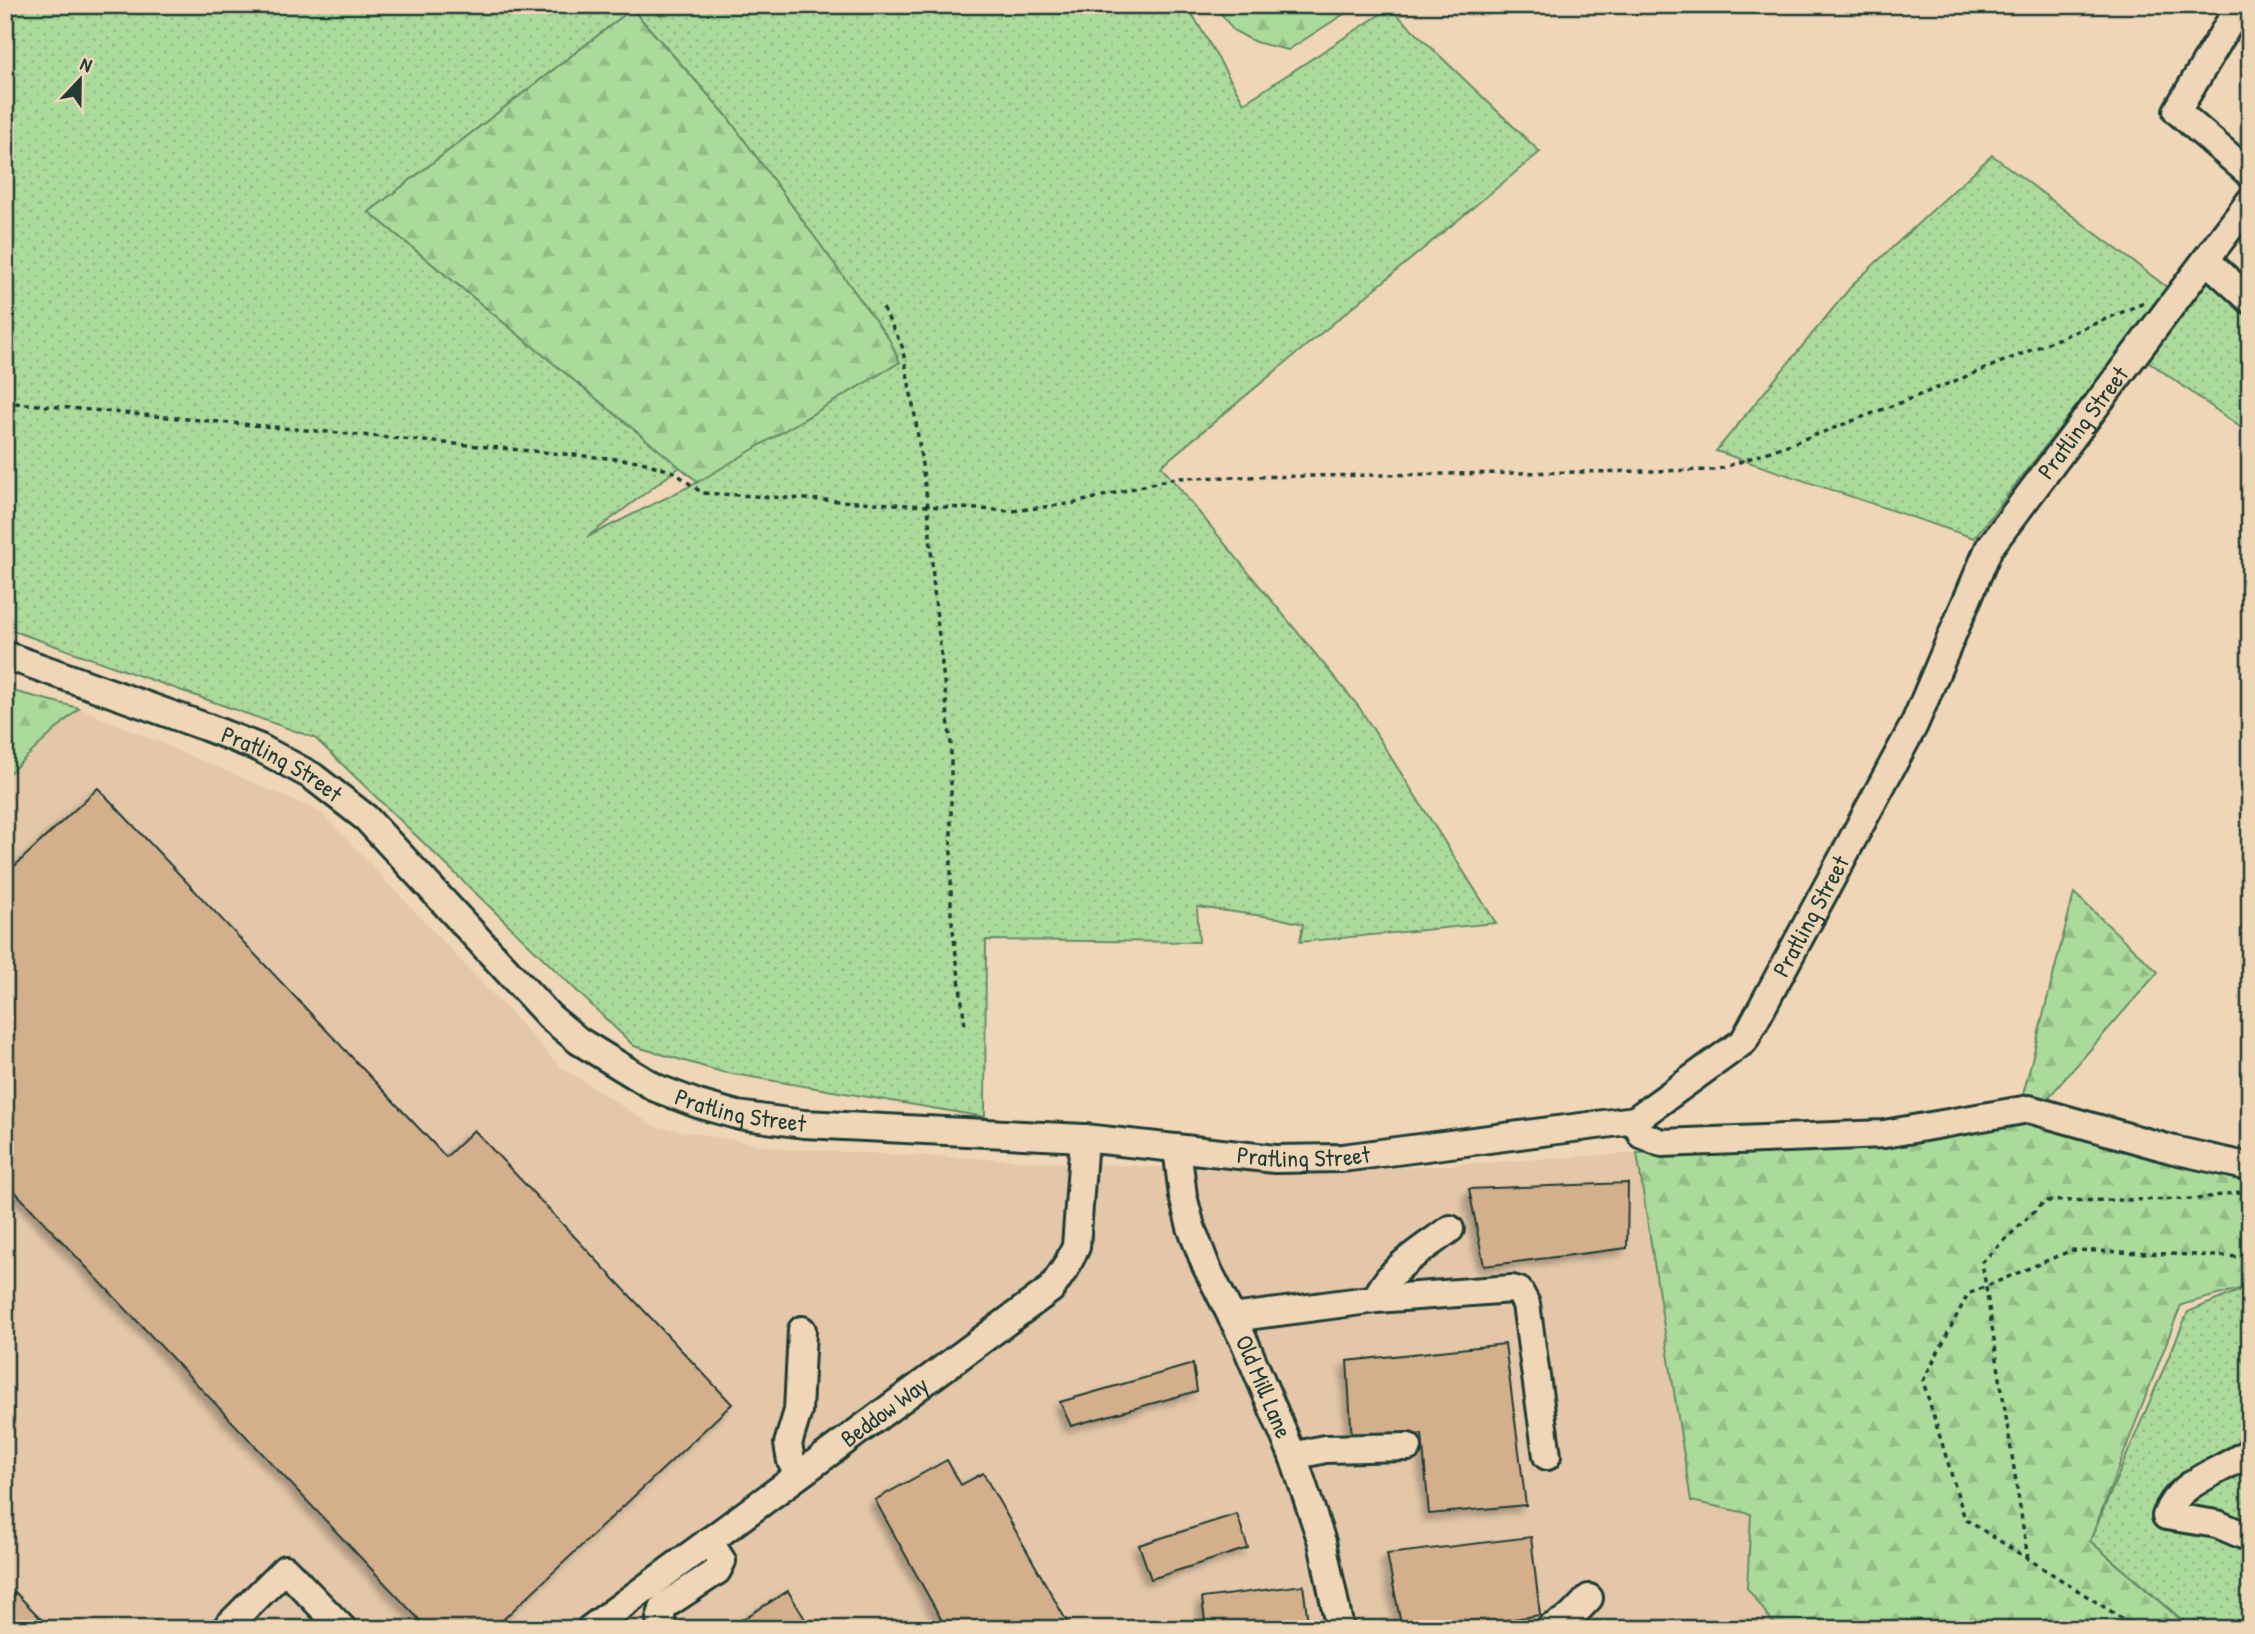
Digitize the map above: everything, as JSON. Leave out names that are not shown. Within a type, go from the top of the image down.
[{"type":"street","points":[[2240,5],[2177,111],[2250,174]]},
{"type":"street","name":"Pratling Street","points":[[5,655],[260,748],[312,776],[366,818],[550,1017],[591,1049],[656,1087],[698,1104],[770,1121],[1084,1138],[1275,1159],[1342,1158],[1635,1120],[1744,1041],[1914,726],[1989,548],[2250,201]]},
{"type":"street","points":[[2206,260],[2250,300]]},
{"type":"street","points":[[1635,1120],[1642,1135],[1662,1143],[1884,1134],[2029,1109],[2174,1150],[2250,1167]]},
{"type":"street","name":"Beddow Way","points":[[590,1629],[1051,1289],[1076,1247],[1084,1138]]},
{"type":"street","name":"Old Mill Lane","points":[[1177,1148],[1183,1196],[1191,1227],[1206,1266],[1293,1456],[1322,1542],[1340,1629]]},
{"type":"street","points":[[1376,1299],[1383,1283],[1393,1271],[1450,1229]]},
{"type":"street","points":[[1232,1318],[1376,1299],[1512,1289],[1519,1291],[1526,1304],[1547,1456]]},
{"type":"street","points":[[798,1475],[791,1461],[788,1444],[798,1410],[802,1330]]},
{"type":"street","points":[[1293,1456],[1325,1449],[1408,1447]]},
{"type":"street","points":[[2250,1451],[2237,1461],[2187,1487],[2165,1516],[2217,1524],[2250,1538]]},
{"type":"street","points":[[664,1629],[660,1619],[664,1606],[717,1571],[722,1561],[709,1541]]},
{"type":"street","points":[[225,1629],[285,1569],[343,1629]]},
{"type":"street","points":[[1549,1629],[1571,1617],[1589,1598]]},
{"type":"path","points":[[5,402],[639,461],[674,472],[702,493],[1013,511],[1074,503],[1175,478],[1716,470],[1787,446],[1961,379],[2147,302]]},
{"type":"path","points":[[883,307],[902,346],[928,506],[934,591],[951,745],[951,914],[965,1026]]},
{"type":"path","points":[[2028,1559],[1982,1262],[2045,1201],[2197,1199],[2250,1191]]},
{"type":"path","points":[[2138,1629],[1965,1520],[1923,1381],[1968,1294],[2072,1250],[2243,1257],[2250,1255]]},
{"type":"shaded area","points":[[5,689],[79,708],[321,812],[561,1067],[653,1126],[785,1149],[1301,1174],[1637,1153],[1691,1501],[1751,1514],[1975,1629],[5,1629]]},
{"type":"green space","points":[[5,5],[1187,5],[1244,103],[1390,8],[1540,152],[1161,466],[1359,707],[1496,923],[1300,942],[1303,924],[1197,907],[1199,942],[986,940],[985,1117],[722,1072],[634,1046],[315,738],[5,628]],"holes":[[[632,9],[726,115],[698,482],[587,537],[680,467],[369,212]]]},
{"type":"green space","points":[[1215,5],[1358,5],[1288,50],[1255,42],[1233,30]]},
{"type":"green space","points":[[632,9],[726,115],[889,339],[900,362],[698,482],[369,212]]},
{"type":"green space","points":[[1992,155],[2168,288],[1974,538],[1716,451],[1854,283]]},
{"type":"green space","points":[[2218,267],[2250,290],[2250,434],[2145,359]]},
{"type":"green space","points":[[5,689],[79,708],[5,777]]},
{"type":"green space","points":[[2074,893],[2158,972],[2048,1098],[2250,1178],[2250,1286],[2181,1305],[2090,1541],[2191,1629],[1778,1629],[1747,1588],[1751,1514],[1691,1501],[1637,1153],[1897,1140],[2022,1099]]},
{"type":"green space","points":[[2250,1286],[2250,1629],[2193,1629],[2090,1541],[2188,1312]]},
{"type":"building","points":[[98,788],[446,1157],[474,1130],[732,1404],[493,1629],[428,1629],[5,1181],[5,875]]},
{"type":"building","points":[[1628,1183],[1627,1248],[1484,1266],[1469,1189]]},
{"type":"building","points":[[1505,1344],[1526,1505],[1429,1514],[1422,1434],[1352,1440],[1347,1361]]},
{"type":"building","points":[[1193,1364],[1197,1391],[1071,1426],[1060,1402]]},
{"type":"building","points":[[947,1460],[961,1485],[983,1473],[1071,1629],[924,1629],[941,1619],[875,1500]]},
{"type":"building","points":[[1237,1514],[1248,1548],[1151,1579],[1139,1545]]},
{"type":"building","points":[[1531,1537],[1540,1615],[1448,1629],[1402,1629],[1387,1554]]},
{"type":"building","points":[[1303,1585],[1309,1629],[1206,1629],[1202,1598]]},
{"type":"building","points":[[788,1591],[811,1629],[727,1629]]},
{"type":"building","points":[[15,1592],[43,1621],[35,1629],[5,1629],[5,1601]]}]
